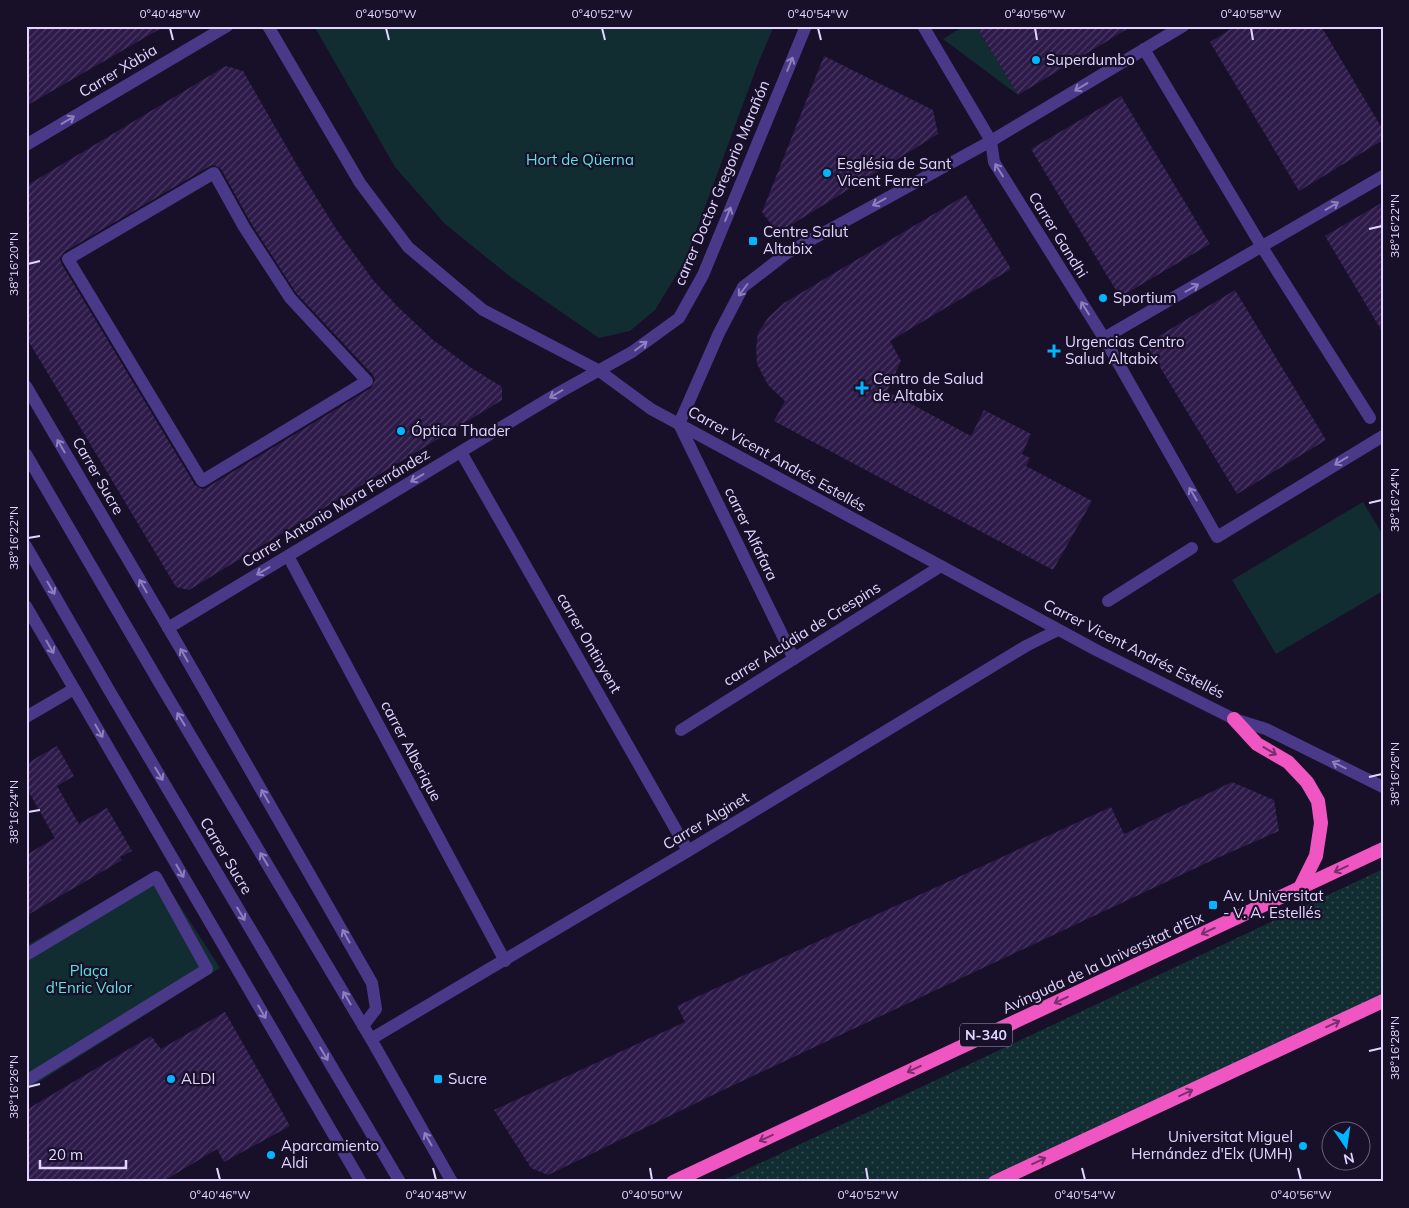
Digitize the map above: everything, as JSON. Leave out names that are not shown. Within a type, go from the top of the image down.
[{"type":"highway","points":[[1234,719],[1257,744],[1288,762],[1307,782],[1318,801],[1321,823],[1316,856],[1300,888]]},
{"type":"highway","name":"Avinguda de la Universitat d'Elx","points":[[673,1182],[1383,849]]},
{"type":"highway","points":[[995,1182],[1383,1001]]},
{"type":"street","name":"Carrer Xàbia","points":[[26,145],[227,26]]},
{"type":"street","name":"Carrer Vicent Andrés Estellés","points":[[268,26],[360,183],[408,247],[482,310],[598,370],[652,409],[1058,630],[1234,719],[1266,729],[1383,787]]},
{"type":"street","name":"carrer Doctor Gregorio Marañón","points":[[598,370],[632,352],[679,318],[703,275],[806,26]]},
{"type":"street","name":"Carrer Gandhi","points":[[923,26],[991,141],[994,162],[1104,338],[1217,537],[1383,436]]},
{"type":"street","points":[[679,424],[719,334],[743,287],[787,253],[991,141],[1183,26]]},
{"type":"street","points":[[1144,49],[1262,247],[1370,418]]},
{"type":"street","points":[[214,173],[244,227],[290,298],[368,380],[202,482],[68,259],[214,173]]},
{"type":"street","points":[[1104,338],[1383,176]]},
{"type":"street","name":"Carrer Antonio Mora Ferrández","points":[[168,628],[598,370]]},
{"type":"street","name":"Carrer Sucre","points":[[26,386],[168,628],[372,984],[376,1009],[363,1026]]},
{"type":"street","name":"carrer Alfafara","points":[[679,424],[794,659]]},
{"type":"street","name":"carrer Ontinyent","points":[[460,452],[688,851]]},
{"type":"street","name":"Carrer Sucre","points":[[26,454],[371,1039],[452,1182]]},
{"type":"street","name":"Carrer Sucre","points":[[26,546],[400,1182]]},
{"type":"street","points":[[1108,601],[1192,548]]},
{"type":"street","name":"carrer Alberique","points":[[288,556],[505,961]]},
{"type":"street","name":"carrer Alcúdia de Crespins","points":[[681,730],[941,566]]},
{"type":"street","points":[[26,606],[361,1182]]},
{"type":"street","name":"Carrer Alginet","points":[[371,1039],[505,961],[1018,652],[1058,630]]},
{"type":"street","points":[[26,717],[74,689]]},
{"type":"street","points":[[26,955],[156,878],[207,969],[26,1081]]},
{"type":"green space","name":"Hort de Qüerna","points":[[314,26],[774,26],[759,61],[685,261],[655,310],[630,331],[599,338],[512,278],[445,224],[395,167]]},
{"type":"green space","points":[[964,26],[976,26],[1018,95],[943,39]]},
{"type":"green space","points":[[1363,502],[1383,535],[1383,591],[1276,654],[1232,580]]},
{"type":"green space","points":[[1383,869],[1383,995],[988,1182],[720,1182]]},
{"type":"green space","name":"Plaça d'Enric Valor","points":[[157,870],[220,968],[26,1090],[26,946]]},
{"type":"building","points":[[26,26],[165,26],[26,106]]},
{"type":"building","name":"Superdumbo","points":[[976,26],[1132,26],[1018,95]]},
{"type":"building","points":[[1236,26],[1321,26],[1383,130],[1383,140],[1299,191],[1210,42]]},
{"type":"building","name":"Església de Sant Vicent Ferrer","points":[[824,56],[933,110],[938,134],[778,233],[762,212]]},
{"type":"building","points":[[226,66],[243,71],[336,229],[373,280],[433,340],[502,387],[502,400],[189,590],[176,587],[26,337],[26,186]],"holes":[[[214,165],[221,169],[251,223],[296,293],[373,375],[375,380],[371,388],[202,489],[195,485],[60,259],[64,252],[210,166]]]},
{"type":"building","points":[[1121,96],[1210,244],[1120,297],[1031,149]]},
{"type":"building","points":[[966,195],[1011,269],[890,341],[901,361],[887,391],[971,436],[984,410],[1031,434],[1022,454],[1030,458],[1026,466],[1092,501],[1053,570],[774,421],[785,401],[768,385],[757,364],[756,348],[758,333],[768,318],[784,303]]},
{"type":"building","points":[[1383,202],[1383,333],[1325,236]]},
{"type":"building","points":[[1235,290],[1326,440],[1237,494],[1146,344]]},
{"type":"building","points":[[57,746],[74,776],[57,786],[79,824],[107,808],[132,851],[120,857],[122,860],[26,916],[26,855],[55,838],[26,787],[26,764]]},
{"type":"building","points":[[1232,782],[1274,800],[1279,831],[1215,859],[719,1092],[548,1175],[531,1168],[494,1110],[685,1022],[677,1006],[1111,807],[1124,834]]},
{"type":"building","name":"ALDI","points":[[225,1012],[290,1126],[224,1162],[217,1149],[162,1182],[26,1182],[26,1110],[151,1036],[161,1049]]},
{"type":"place","name":"Superdumbo","points":[[1036,60]]},
{"type":"place","name":"Església de Sant Vicent Ferrer","points":[[827,173]]},
{"type":"place","name":"Centre Salut Altabix","points":[[753,241]]},
{"type":"place","name":"Sportium","points":[[1103,298]]},
{"type":"place","name":"Urgencias Centro Salud Altabix","points":[[1054,351]]},
{"type":"place","name":"Centro de Salud de Altabix","points":[[862,388]]},
{"type":"place","name":"Óptica Thader","points":[[401,431]]},
{"type":"place","name":"Av. Universitat - V. A. Estellés","points":[[1213,905]]},
{"type":"place","name":"ALDI","points":[[171,1079]]},
{"type":"place","name":"Sucre","points":[[438,1079]]},
{"type":"place","name":"Universitat Miguel Hernández d'Elx (UMH)","points":[[1303,1146]]},
{"type":"place","name":"Aparcamiento Aldi","points":[[271,1155]]}]
